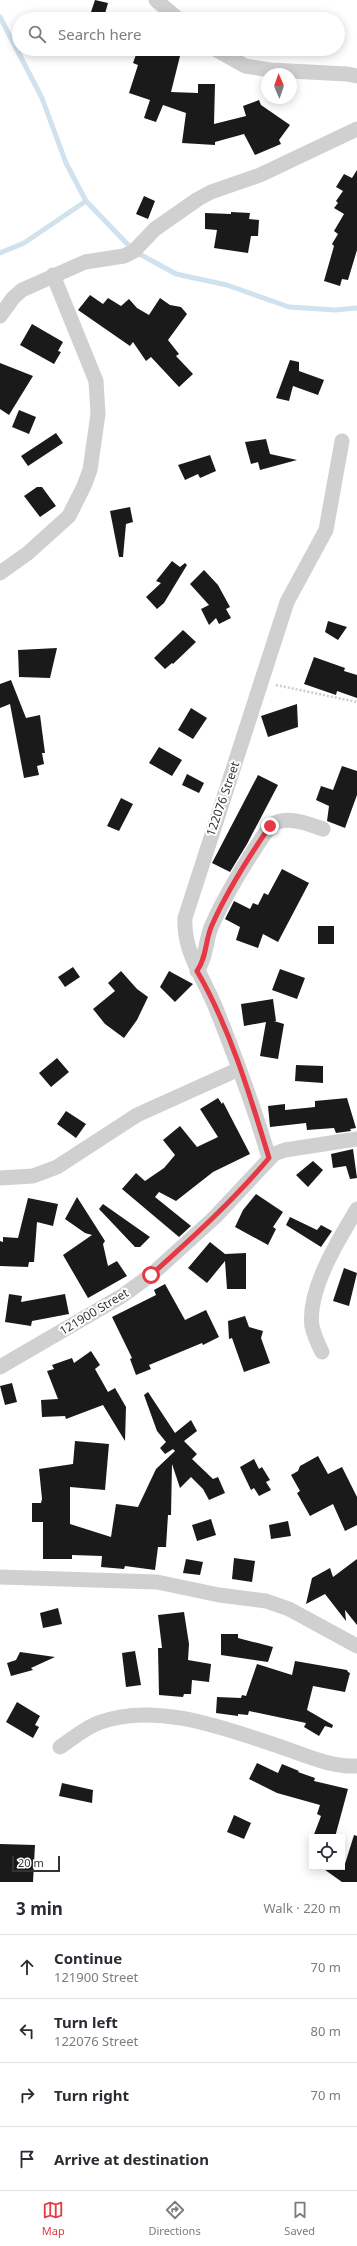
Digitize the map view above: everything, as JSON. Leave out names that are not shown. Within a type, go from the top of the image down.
[{"type":"street","points":[[156,0],[170,12]]},
{"type":"street","points":[[227,56],[245,66],[270,70],[347,74],[357,76]]},
{"type":"street","points":[[0,316],[22,290],[84,262],[124,256],[134,251],[155,229],[211,192],[260,175],[357,129]]},
{"type":"street","points":[[0,573],[28,554],[69,516],[90,470],[98,414],[96,381],[53,275]]},
{"type":"street","name":"122076 Street","points":[[269,1158],[240,1069],[215,1006],[197,971],[186,937],[185,926],[187,909],[287,602],[326,530],[342,441]]},
{"type":"street","points":[[197,971],[203,962],[210,930],[225,896],[270,826],[275,822],[289,820],[298,821],[323,829]]},
{"type":"street","points":[[0,1178],[33,1176],[57,1167],[137,1115],[240,1069]]},
{"type":"street","name":"121900 Street","points":[[0,1367],[122,1296],[151,1275],[215,1217],[269,1158],[285,1150],[357,1139]]},
{"type":"street","points":[[322,1352],[312,1325],[316,1295],[321,1279],[357,1209]]},
{"type":"street","points":[[0,1577],[157,1582],[224,1596],[266,1601],[289,1609],[357,1646]]},
{"type":"street","points":[[60,1747],[98,1723],[133,1714],[186,1718],[236,1731],[334,1764],[357,1766]]},
{"type":"path","points":[[260,682],[357,702]]},
{"type":"building","points":[[95,0],[108,3],[105,12],[91,12]]},
{"type":"building","points":[[136,56],[180,56],[171,92],[198,93],[198,84],[215,84],[214,124],[246,116],[243,106],[259,100],[261,105],[290,125],[279,140],[281,144],[255,155],[244,134],[215,142],[215,145],[182,143],[186,113],[163,105],[156,122],[144,118],[150,100],[129,93],[138,65],[133,63]]},
{"type":"building","points":[[357,170],[357,250],[348,280],[342,279],[340,286],[324,281],[334,246],[332,244],[338,234],[334,231],[344,214],[334,208],[338,203],[336,201],[343,191],[336,187],[344,174],[352,178]]},
{"type":"building","points":[[144,196],[155,201],[148,219],[136,214]]},
{"type":"building","points":[[231,212],[250,213],[249,219],[259,220],[258,236],[251,236],[248,253],[214,248],[217,230],[205,229],[205,213],[231,214]]},
{"type":"building","points":[[90,295],[103,304],[108,298],[121,306],[129,299],[137,308],[149,315],[160,298],[170,305],[181,307],[187,314],[168,340],[179,354],[176,356],[193,374],[179,387],[151,357],[146,361],[133,342],[130,346],[78,310]]},
{"type":"building","points":[[32,324],[63,342],[58,351],[61,352],[54,364],[20,345]]},
{"type":"building","points":[[290,360],[299,362],[299,371],[324,380],[318,395],[293,386],[289,401],[276,398]]},
{"type":"building","points":[[0,363],[33,376],[9,415],[0,409]]},
{"type":"building","points":[[19,410],[36,417],[29,434],[12,427]]},
{"type":"building","points":[[56,433],[63,443],[28,466],[21,456]]},
{"type":"building","points":[[266,439],[270,454],[297,460],[260,470],[258,462],[251,464],[245,442]]},
{"type":"building","points":[[210,455],[216,471],[200,478],[198,474],[185,480],[178,465]]},
{"type":"building","points":[[37,487],[42,487],[56,506],[40,517],[24,496]]},
{"type":"building","points":[[130,507],[133,522],[126,524],[123,557],[119,557],[110,511]]},
{"type":"building","points":[[172,561],[180,567],[185,563],[187,565],[164,603],[157,609],[146,597],[161,583],[156,581]]},
{"type":"building","points":[[204,570],[218,585],[230,607],[226,609],[231,618],[219,624],[216,618],[209,625],[201,609],[209,605],[190,584]]},
{"type":"building","points":[[328,621],[347,627],[338,640],[325,632]]},
{"type":"building","points":[[183,630],[196,642],[173,664],[172,663],[165,669],[154,658]]},
{"type":"building","points":[[57,648],[50,678],[19,677],[18,650]]},
{"type":"building","points":[[314,657],[345,668],[344,671],[357,675],[357,698],[337,691],[336,695],[304,684]]},
{"type":"building","points":[[11,680],[26,718],[40,715],[45,753],[42,753],[44,764],[37,766],[39,775],[24,778],[10,704],[0,708],[0,684]]},
{"type":"building","points":[[297,704],[298,727],[268,737],[261,716]]},
{"type":"building","points":[[191,708],[207,718],[193,739],[178,730]]},
{"type":"building","points":[[159,747],[182,760],[172,776],[149,763]]},
{"type":"building","points":[[342,766],[357,771],[357,795],[345,828],[327,821],[329,806],[316,800],[321,786],[333,790]]},
{"type":"building","points":[[187,774],[204,783],[199,793],[182,785]]},
{"type":"building","points":[[258,775],[278,785],[247,844],[230,872],[212,863]]},
{"type":"building","points":[[121,798],[133,804],[119,831],[107,826]]},
{"type":"building","points":[[282,869],[309,883],[278,942],[263,934],[258,948],[236,940],[240,927],[225,919],[234,901],[250,909],[253,903],[258,905],[264,893],[268,895]]},
{"type":"building","points":[[318,926],[334,926],[334,944],[318,944]]},
{"type":"building","points":[[73,967],[80,977],[65,987],[58,977]]},
{"type":"building","points":[[280,969],[305,978],[297,999],[272,990]]},
{"type":"building","points":[[121,971],[137,989],[148,997],[137,1020],[124,1038],[105,1024],[93,1009],[115,991],[108,983]]},
{"type":"building","points":[[169,971],[193,984],[175,1002],[160,987]]},
{"type":"building","points":[[273,999],[276,1021],[274,1021],[284,1024],[278,1059],[260,1056],[266,1022],[244,1026],[241,1004]]},
{"type":"building","points":[[57,1058],[69,1072],[51,1087],[39,1073]]},
{"type":"building","points":[[296,1065],[323,1066],[323,1083],[295,1081]]},
{"type":"building","points":[[218,1098],[222,1104],[223,1102],[250,1154],[213,1172],[176,1201],[159,1192],[155,1197],[191,1226],[179,1237],[122,1189],[136,1173],[145,1181],[164,1168],[175,1155],[163,1140],[180,1126],[197,1147],[218,1137],[200,1109]]},
{"type":"building","points":[[347,1098],[356,1128],[350,1129],[351,1131],[336,1133],[334,1128],[307,1130],[306,1123],[270,1127],[268,1106],[285,1104],[285,1110],[315,1107],[315,1101]]},
{"type":"building","points":[[66,1111],[86,1124],[76,1138],[57,1124]]},
{"type":"building","points":[[353,1149],[357,1178],[350,1179],[346,1166],[333,1168],[331,1154]]},
{"type":"building","points":[[313,1161],[323,1170],[308,1187],[296,1175]]},
{"type":"building","points":[[256,1194],[283,1212],[273,1227],[276,1229],[268,1245],[235,1227],[243,1210]]},
{"type":"building","points":[[77,1197],[105,1241],[103,1244],[108,1266],[117,1261],[127,1276],[88,1298],[63,1255],[92,1235],[85,1233],[65,1219]]},
{"type":"building","points":[[28,1198],[58,1204],[53,1226],[37,1222],[34,1262],[29,1262],[28,1267],[0,1266],[0,1241],[3,1242],[3,1237],[18,1238]]},
{"type":"building","points":[[103,1204],[150,1237],[140,1247],[135,1247],[99,1209]]},
{"type":"building","points":[[290,1217],[317,1230],[321,1225],[332,1231],[321,1247],[286,1225]]},
{"type":"building","points":[[210,1242],[225,1254],[246,1253],[246,1289],[227,1289],[225,1261],[207,1283],[188,1268]]},
{"type":"building","points":[[344,1268],[357,1273],[349,1306],[333,1301]]},
{"type":"building","points":[[165,1284],[185,1320],[206,1310],[219,1337],[203,1345],[202,1343],[149,1365],[151,1369],[136,1375],[130,1359],[132,1358],[112,1317],[156,1295],[154,1290]]},
{"type":"building","points":[[9,1294],[22,1296],[21,1302],[65,1294],[69,1314],[32,1321],[31,1326],[5,1322]]},
{"type":"building","points":[[245,1316],[249,1327],[263,1331],[261,1338],[270,1363],[244,1372],[232,1338],[229,1339],[228,1321]]},
{"type":"building","points":[[91,1351],[100,1365],[95,1369],[108,1392],[115,1388],[126,1407],[125,1441],[103,1405],[66,1419],[65,1416],[42,1417],[41,1400],[58,1399],[47,1371],[54,1369],[52,1365],[72,1358],[74,1363]]},
{"type":"building","points":[[12,1383],[17,1402],[5,1405],[0,1386]]},
{"type":"building","points":[[148,1392],[175,1433],[191,1420],[197,1431],[184,1441],[197,1454],[192,1459],[213,1479],[218,1477],[225,1493],[209,1500],[203,1489],[191,1477],[180,1488],[172,1464],[171,1515],[168,1515],[166,1547],[158,1547],[155,1570],[125,1566],[124,1569],[101,1567],[102,1556],[72,1555],[72,1559],[43,1559],[43,1522],[32,1522],[32,1503],[41,1503],[42,1499],[39,1469],[73,1464],[75,1441],[109,1444],[105,1490],[70,1487],[70,1524],[111,1537],[116,1504],[138,1507],[156,1469],[175,1451],[173,1449],[165,1454],[160,1448],[166,1442],[157,1431],[144,1395]]},
{"type":"building","points":[[318,1456],[328,1474],[342,1467],[357,1497],[357,1525],[345,1531],[333,1504],[310,1516],[297,1493],[300,1491],[291,1475],[298,1471],[300,1466]]},
{"type":"building","points":[[254,1459],[259,1469],[262,1467],[270,1480],[266,1482],[271,1490],[259,1496],[254,1488],[251,1490],[240,1467]]},
{"type":"building","points":[[211,1519],[216,1535],[197,1541],[192,1525]]},
{"type":"building","points":[[288,1521],[291,1536],[271,1539],[269,1525]]},
{"type":"building","points":[[234,1558],[255,1561],[252,1582],[232,1579]]},
{"type":"building","points":[[186,1559],[203,1562],[200,1575],[183,1573]]},
{"type":"building","points":[[357,1559],[357,1625],[345,1610],[346,1621],[325,1594],[306,1604],[312,1578],[330,1568],[333,1577]]},
{"type":"building","points":[[58,1608],[62,1624],[43,1628],[40,1613]]},
{"type":"building","points":[[184,1612],[189,1644],[188,1660],[211,1664],[209,1682],[192,1680],[191,1694],[184,1694],[183,1697],[159,1695],[158,1648],[162,1648],[158,1615]]},
{"type":"building","points":[[221,1634],[238,1634],[238,1638],[273,1647],[268,1662],[221,1655]]},
{"type":"building","points":[[135,1651],[141,1685],[126,1687],[122,1653]]},
{"type":"building","points":[[20,1652],[55,1657],[31,1668],[33,1670],[11,1676],[7,1663],[16,1660]]},
{"type":"building","points":[[295,1661],[347,1670],[350,1673],[345,1692],[313,1686],[307,1710],[333,1725],[332,1728],[325,1726],[319,1736],[304,1727],[306,1723],[249,1711],[248,1715],[238,1714],[238,1716],[216,1713],[217,1697],[241,1698],[242,1695],[246,1696],[257,1664],[292,1675]]},
{"type":"building","points":[[17,1702],[40,1716],[35,1725],[39,1727],[33,1738],[6,1722]]},
{"type":"building","points":[[257,1763],[278,1773],[282,1764],[315,1778],[314,1781],[348,1789],[336,1834],[314,1834],[321,1816],[317,1814],[320,1805],[277,1793],[249,1779]]},
{"type":"building","points":[[62,1783],[93,1790],[92,1803],[59,1796]]},
{"type":"building","points":[[234,1815],[251,1823],[244,1839],[227,1832]]},
{"type":"building","points":[[354,1835],[357,1836],[357,1882],[342,1882],[325,1870],[345,1870],[345,1864]]},
{"type":"building","points":[[0,1844],[35,1845],[33,1882],[0,1882]]},
{"type":"waterway","points":[[0,17],[12,40]]},
{"type":"waterway","points":[[20,56],[42,98],[66,163],[86,201],[134,251],[176,274],[227,285],[289,307],[335,310],[357,308]]},
{"type":"waterway","points":[[0,253],[24,243],[86,201]]},
{"type":"route","points":[[151,1275],[215,1217],[269,1158],[258,1120],[240,1069],[215,1006],[197,971],[203,962],[210,930],[228,890],[270,826]]}]
